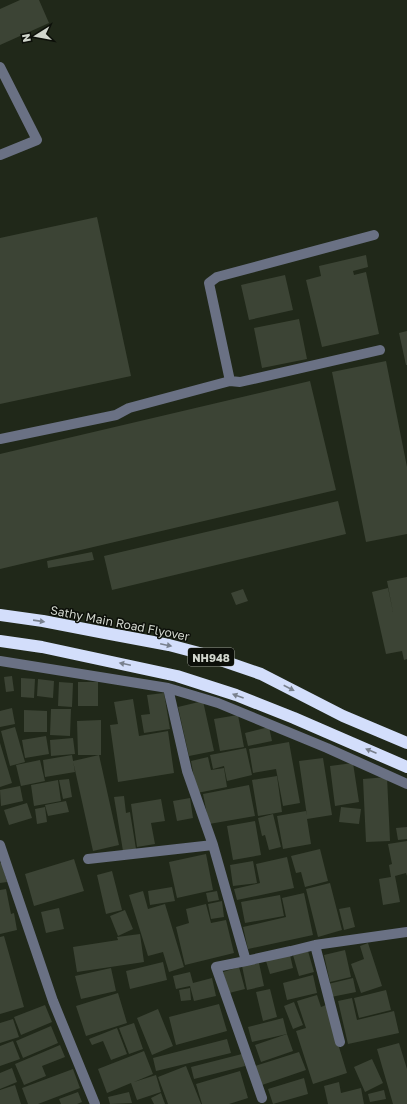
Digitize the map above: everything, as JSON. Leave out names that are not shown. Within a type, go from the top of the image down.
[{"type":"highway","name":"Sathy Main Road Flyover","points":[[0,615],[43,621],[169,645],[203,654],[261,674],[342,716],[407,743]]},
{"type":"highway","name":"NH948","points":[[0,640],[42,646],[177,676],[236,695],[294,718],[407,767]]},
{"type":"street","points":[[0,67],[37,140],[0,155]]},
{"type":"street","points":[[230,381],[209,283],[217,277],[374,235]]},
{"type":"street","points":[[0,439],[116,415],[129,408],[230,381],[240,382],[380,350]]},
{"type":"street","points":[[0,662],[168,688],[218,703],[327,748],[407,784]]},
{"type":"street","points":[[168,688],[187,771],[213,845],[246,961]]},
{"type":"street","points":[[0,845],[53,1001],[95,1104]]},
{"type":"street","points":[[88,859],[213,845]]},
{"type":"street","points":[[262,1098],[216,967],[315,945],[407,932]]},
{"type":"street","points":[[315,945],[340,1042]]},
{"type":"building","points":[[20,0],[39,0],[49,23],[0,45],[0,9]]},
{"type":"building","points":[[97,217],[131,376],[0,404],[0,238]]},
{"type":"building","points":[[366,255],[368,267],[353,271],[354,275],[366,272],[379,334],[322,347],[306,280],[321,276],[319,266]]},
{"type":"building","points":[[285,275],[293,310],[249,320],[241,285]]},
{"type":"building","points":[[299,319],[307,359],[262,368],[254,328]]},
{"type":"building","points":[[407,331],[407,365],[406,365],[399,333]]},
{"type":"building","points":[[386,361],[407,467],[407,534],[366,542],[332,372]]},
{"type":"building","points":[[310,381],[336,490],[0,569],[0,454]]},
{"type":"building","points":[[338,501],[346,534],[112,590],[104,556]]},
{"type":"building","points":[[92,552],[94,560],[48,568],[47,561]]},
{"type":"building","points":[[407,577],[407,659],[404,660],[402,651],[386,654],[372,592],[388,588],[393,612],[387,581]]},
{"type":"building","points":[[243,589],[248,601],[236,605],[231,593]]},
{"type":"building","points":[[12,676],[14,691],[6,692],[4,677]]},
{"type":"building","points":[[21,678],[35,679],[34,698],[21,697]]},
{"type":"building","points":[[38,679],[54,681],[53,698],[37,696]]},
{"type":"building","points":[[59,682],[73,683],[72,707],[58,706]]},
{"type":"building","points":[[78,682],[98,682],[98,706],[78,706]]},
{"type":"building","points":[[164,693],[170,729],[144,733],[141,715],[150,714],[147,695]]},
{"type":"building","points":[[133,699],[139,736],[168,731],[174,773],[118,782],[110,725],[118,724],[114,702]]},
{"type":"building","points":[[203,701],[214,751],[189,756],[178,707]]},
{"type":"building","points":[[12,708],[15,724],[0,727],[0,711]]},
{"type":"building","points":[[51,709],[71,709],[70,736],[50,735]]},
{"type":"building","points":[[24,710],[47,711],[47,732],[24,732]]},
{"type":"building","points":[[238,715],[244,747],[220,751],[214,719]]},
{"type":"building","points":[[101,720],[101,755],[78,755],[77,721]]},
{"type":"building","points":[[15,727],[25,762],[10,766],[1,731]]},
{"type":"building","points":[[269,727],[272,741],[248,746],[245,733]]},
{"type":"building","points":[[46,736],[49,754],[25,758],[22,740]]},
{"type":"building","points":[[73,738],[75,754],[51,756],[50,740]]},
{"type":"building","points":[[289,742],[300,803],[283,806],[276,769],[253,773],[249,749]]},
{"type":"building","points":[[0,743],[12,783],[0,787]]},
{"type":"building","points":[[246,748],[252,775],[227,781],[224,766],[213,769],[210,755]]},
{"type":"building","points":[[72,755],[75,772],[45,777],[43,760]]},
{"type":"building","points":[[99,755],[119,845],[93,851],[73,761]]},
{"type":"building","points":[[208,757],[211,770],[224,768],[227,787],[197,793],[191,761]]},
{"type":"building","points":[[323,758],[332,815],[307,819],[311,844],[283,849],[277,816],[306,811],[307,816],[299,761]]},
{"type":"building","points":[[40,760],[45,781],[21,786],[16,765]]},
{"type":"building","points":[[353,763],[359,802],[335,806],[330,766]]},
{"type":"building","points":[[277,776],[282,812],[258,816],[252,780]]},
{"type":"building","points":[[387,777],[390,841],[366,842],[363,779]]},
{"type":"building","points":[[69,779],[72,797],[63,799],[59,780]]},
{"type":"building","points":[[58,780],[61,801],[34,806],[31,785]]},
{"type":"building","points":[[249,785],[255,816],[209,824],[203,794]]},
{"type":"building","points":[[20,786],[23,801],[1,806],[0,790]]},
{"type":"building","points":[[124,796],[126,813],[130,812],[136,849],[123,851],[114,797]]},
{"type":"building","points":[[190,798],[193,818],[177,821],[173,801]]},
{"type":"building","points":[[161,799],[165,821],[151,823],[155,844],[137,847],[131,804]]},
{"type":"building","points":[[66,801],[69,812],[48,816],[45,805]]},
{"type":"building","points":[[27,803],[32,818],[9,825],[4,810]]},
{"type":"building","points":[[45,807],[47,822],[37,824],[35,809]]},
{"type":"building","points":[[341,807],[361,809],[359,824],[339,822]]},
{"type":"building","points":[[273,814],[281,847],[269,850],[265,835],[262,836],[258,818]]},
{"type":"building","points":[[255,821],[261,855],[233,860],[227,826]]},
{"type":"building","points":[[407,827],[407,839],[398,840],[396,828]]},
{"type":"building","points":[[407,841],[407,876],[406,873],[395,876],[400,902],[383,905],[379,879],[391,877],[389,865],[392,864],[388,844]]},
{"type":"building","points":[[320,849],[328,881],[305,887],[301,872],[296,873],[291,856]]},
{"type":"building","points":[[206,854],[213,890],[177,898],[169,862]]},
{"type":"building","points":[[287,857],[294,888],[237,900],[234,889],[260,883],[256,864]]},
{"type":"building","points":[[74,859],[84,891],[34,906],[25,874]]},
{"type":"building","points":[[253,861],[257,883],[233,886],[230,865]]},
{"type":"building","points":[[0,863],[2,863],[7,882],[0,883]]},
{"type":"building","points":[[112,871],[122,910],[106,914],[97,875]]},
{"type":"building","points":[[330,883],[342,930],[318,937],[306,889]]},
{"type":"building","points":[[172,887],[175,901],[150,905],[148,891]]},
{"type":"building","points":[[6,889],[11,914],[14,913],[17,930],[0,934],[0,890]]},
{"type":"building","points":[[143,891],[148,909],[165,904],[184,967],[169,972],[163,952],[148,956],[129,895]]},
{"type":"building","points":[[217,891],[219,900],[208,902],[206,893]]},
{"type":"building","points":[[304,893],[313,935],[248,949],[243,927],[286,917],[282,898]]},
{"type":"building","points":[[280,895],[284,916],[245,923],[241,902]]},
{"type":"building","points":[[222,901],[224,917],[211,919],[208,904]]},
{"type":"building","points":[[206,904],[211,923],[226,920],[234,953],[185,965],[176,927],[189,923],[186,909]]},
{"type":"building","points":[[350,907],[355,927],[344,930],[339,909]]},
{"type":"building","points":[[59,908],[64,929],[46,933],[41,912]]},
{"type":"building","points":[[125,910],[133,929],[118,936],[110,916]]},
{"type":"building","points":[[140,934],[144,962],[77,972],[73,947],[118,940],[117,937]]},
{"type":"building","points":[[4,936],[24,1007],[0,1014],[0,937]]},
{"type":"building","points":[[368,943],[382,986],[361,993],[351,964],[364,959],[360,946]]},
{"type":"building","points":[[345,950],[351,977],[330,982],[324,955]]},
{"type":"building","points":[[308,951],[314,972],[299,976],[293,955]]},
{"type":"building","points":[[290,955],[293,968],[270,974],[266,961]]},
{"type":"building","points":[[163,962],[167,980],[130,989],[126,971]]},
{"type":"building","points":[[259,963],[264,986],[247,990],[242,966]]},
{"type":"building","points":[[239,967],[245,989],[229,993],[223,972]]},
{"type":"building","points":[[111,968],[116,991],[81,999],[75,976]]},
{"type":"building","points":[[190,972],[193,983],[212,978],[216,996],[194,1001],[190,986],[176,989],[173,976]]},
{"type":"building","points":[[313,975],[317,993],[287,1000],[283,983]]},
{"type":"building","points":[[353,978],[356,992],[331,997],[328,984]]},
{"type":"building","points":[[190,988],[191,1000],[181,1001],[179,990]]},
{"type":"building","points":[[270,989],[277,1017],[263,1021],[256,992]]},
{"type":"building","points":[[386,990],[391,1010],[359,1018],[354,998]]},
{"type":"building","points":[[118,993],[127,1023],[86,1036],[76,1006]]},
{"type":"building","points":[[317,995],[321,1007],[326,1005],[347,1073],[313,1084],[296,1031],[306,1028],[297,1001]]},
{"type":"building","points":[[352,998],[357,1020],[394,1011],[399,1033],[348,1044],[338,1001]]},
{"type":"building","points":[[294,1002],[303,1025],[293,1029],[284,1006]]},
{"type":"building","points":[[219,1004],[227,1031],[176,1045],[169,1017]]},
{"type":"building","points":[[45,1005],[52,1022],[21,1035],[14,1017]]},
{"type":"building","points":[[158,1009],[173,1046],[152,1055],[137,1018]]},
{"type":"building","points":[[283,1018],[287,1034],[252,1042],[248,1027]]},
{"type":"building","points":[[13,1019],[19,1037],[0,1043],[0,1023]]},
{"type":"building","points":[[134,1023],[143,1049],[129,1054],[119,1028]]},
{"type":"building","points":[[51,1026],[58,1043],[23,1058],[16,1041]]},
{"type":"building","points":[[117,1028],[127,1054],[111,1060],[103,1041],[92,1045],[89,1039]]},
{"type":"building","points":[[287,1034],[293,1051],[261,1062],[255,1045]]},
{"type":"building","points":[[227,1039],[231,1053],[156,1071],[153,1058]]},
{"type":"building","points":[[13,1041],[20,1059],[0,1066],[0,1046]]},
{"type":"building","points":[[399,1043],[407,1069],[407,1104],[393,1104],[377,1049]]},
{"type":"building","points":[[60,1045],[65,1057],[42,1066],[46,1076],[24,1085],[15,1064]]},
{"type":"building","points":[[144,1051],[153,1074],[134,1082],[156,1075],[161,1092],[137,1100],[131,1083],[107,1093],[98,1069]]},
{"type":"building","points":[[299,1052],[306,1070],[262,1085],[255,1066]]},
{"type":"building","points":[[242,1054],[245,1066],[194,1079],[191,1067]]},
{"type":"building","points":[[372,1059],[383,1083],[365,1092],[354,1067]]},
{"type":"building","points":[[186,1066],[201,1104],[168,1104],[158,1077]]},
{"type":"building","points":[[12,1068],[17,1082],[0,1089],[0,1073]]},
{"type":"building","points":[[73,1069],[80,1088],[38,1104],[28,1104],[22,1088]]},
{"type":"building","points":[[240,1071],[248,1098],[229,1104],[202,1104],[196,1084]]},
{"type":"building","points":[[304,1078],[308,1094],[273,1104],[268,1089]]},
{"type":"building","points":[[339,1082],[341,1093],[361,1088],[364,1104],[328,1104],[324,1086]]},
{"type":"building","points":[[15,1085],[21,1104],[0,1104],[0,1090]]},
{"type":"building","points":[[384,1090],[386,1099],[370,1102],[368,1094]]},
{"type":"building","points":[[78,1092],[82,1102],[77,1104],[61,1104],[59,1099]]},
{"type":"building","points":[[129,1092],[132,1103],[110,1104],[108,1097]]},
{"type":"building","points":[[161,1093],[165,1104],[154,1104],[151,1098]]}]
